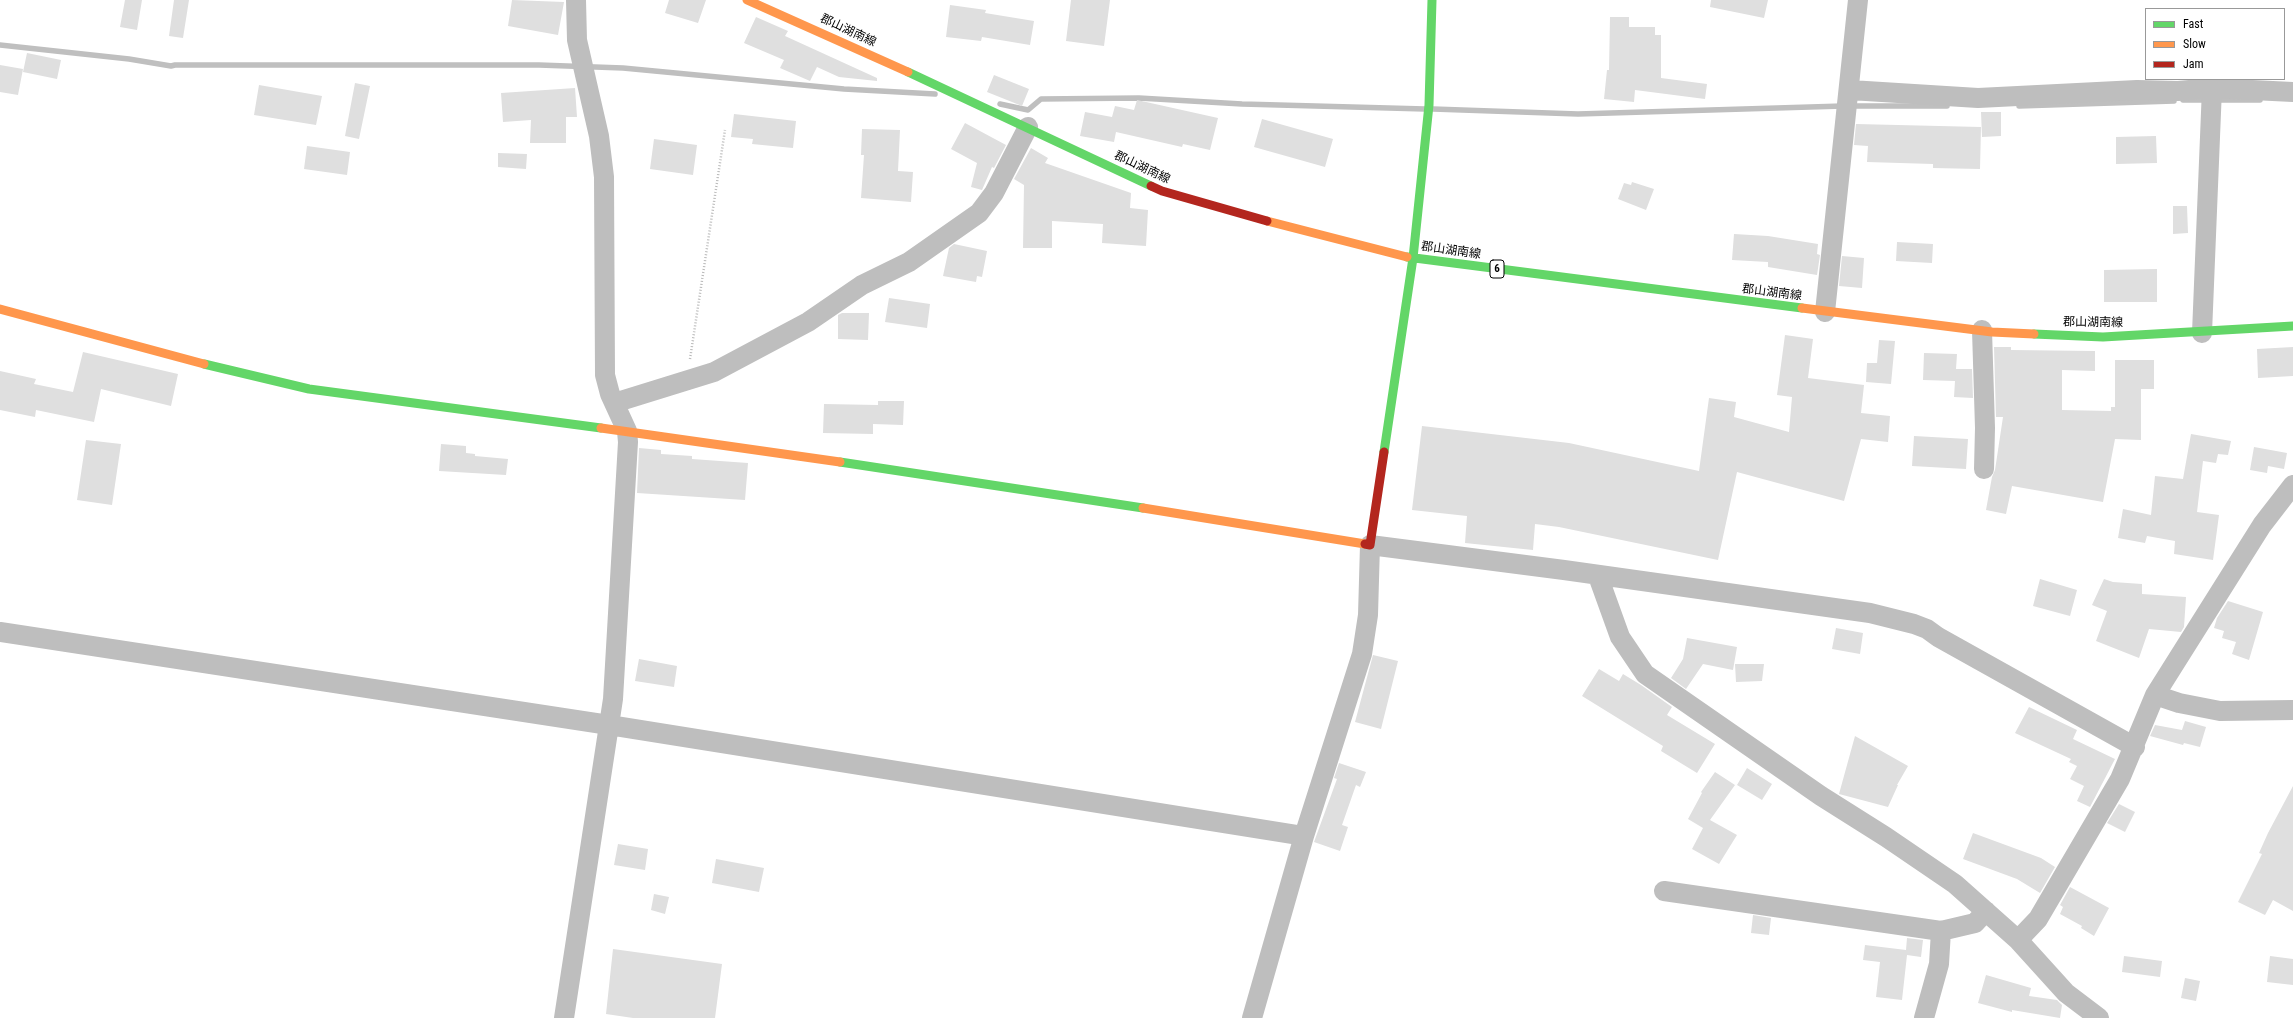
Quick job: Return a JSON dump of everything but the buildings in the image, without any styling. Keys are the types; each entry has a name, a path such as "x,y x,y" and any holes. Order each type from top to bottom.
{"street":[{"path":"564,1018 613,699 628,442 627,431 614,403 606,380 604,360 604,178 599,136 577,40 576,0"},
{"name":"郡山湖南線","path":"747,0 788,17 1028,127 1162,191 1234,213 1413,258 1825,312 1982,330 2103,337 2202,333 2293,326"},
{"path":"1252,1018 1304,836 1362,654 1368,615 1370,545 1413,258 1429,105 1432,0"},
{"path":"1825,312 1850,90 1858,0"},
{"path":"1850,90 1978,98 2137,90 2178,91 2212,88 2293,92"},
{"path":"2202,333 2212,88"},
{"path":"614,403 714,372 760,349 808,322 862,285 909,262 979,213 990,200 1028,127"},
{"path":"0,309 169,356 309,388 627,431 1003,486 1370,545 1870,614 1914,624 1927,629 1938,637 2135,747"},
{"path":"1982,330 1985,428 1984,469"},
{"path":"2018,940 2038,920 2120,779 2135,747 2155,695 2262,526 2293,485"},
{"path":"1598,576 1620,636 1645,674 1821,796 1886,836 1955,884 2018,940 2066,993 2099,1018"},
{"path":"0,632 609,725 1304,836"},
{"path":"2155,695 2179,703 2220,711 2293,710"},
{"path":"1664,891 1942,930 1975,923 1986,911"},
{"path":"1924,1018 1940,964 1942,930"}],"path":[{"path":"687,380 725,130"}],"waterway":[{"path":"0,45 129,59 171,66 539,65 623,68 844,89 935,94"},
{"path":"1000,104 1028,110 1041,99 1139,98 1242,104 1425,109"},
{"path":"2183,100 2260,100"},
{"path":"2019,106 2174,101"},
{"path":"1433,109 1578,114 1843,106"},
{"path":"1851,106 1947,106"}],"traffic: fast":[{"path":"1384,452 1413,258 1429,105 1432,0"},
{"path":"908,72 1151,186"},
{"path":"1407,257 1802,308"},
{"path":"2034,334 2103,337 2293,326"},
{"path":"204,364 309,389 601,428"},
{"path":"840,462 1143,508"}],"traffic: slow":[{"path":"747,0 908,72"},
{"path":"1267,221 1407,257"},
{"path":"1802,308 1992,332 2034,334"},
{"path":"0,309 204,364"},
{"path":"601,428 840,462"},
{"path":"1143,508 1365,544"}],"traffic: jam":[{"path":"1151,186 1162,191 1267,221"},
{"path":"1365,544 1370,545 1384,452"}]}
